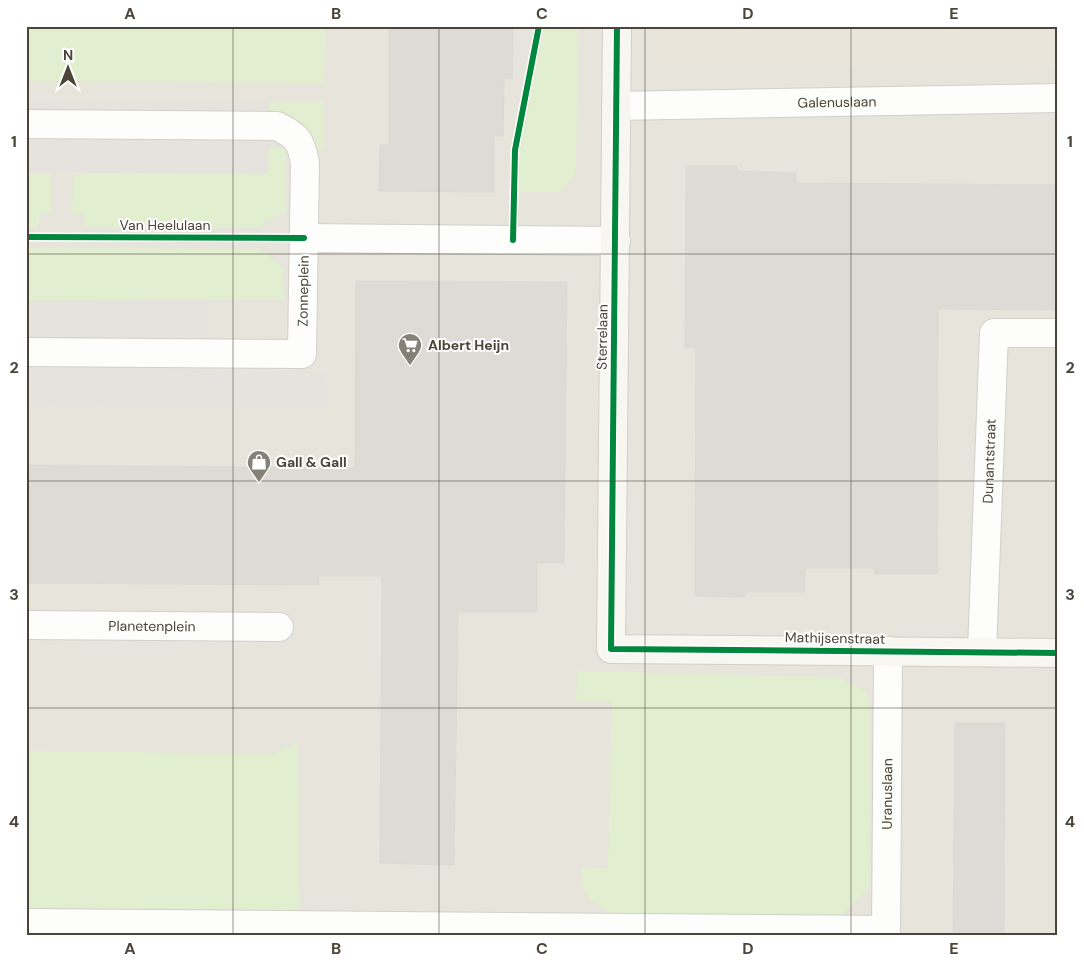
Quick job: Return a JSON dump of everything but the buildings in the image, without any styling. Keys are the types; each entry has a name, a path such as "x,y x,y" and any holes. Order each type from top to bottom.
{"street":[{"name":"Sterrelaan","path":"611,649 617,26"},
{"name":"Galenuslaan","path":"616,106 1058,98"},
{"name":"Zonneplein","path":"26,124 277,126 295,135 302,147 305,163 302,354 26,352"},
{"path":"304,238 616,241"},
{"name":"Dunantstraat","path":"982,652 994,333 1058,333"},
{"name":"Planetenplein","path":"26,625 279,627"},
{"name":"Mathijsenstraat","path":"611,649 1058,653"},
{"name":"Uranuslaan","path":"886,933 888,651"},
{"path":"26,923 353,931 886,933"}],"shaded area":[{"path":"26,26 1058,26 1058,936 26,936"},
{"path":"662,26 1058,26 1058,69 661,66"},
{"path":"26,100 270,102 268,174 26,172"},
{"path":"207,300 207,372 325,372 329,408 26,406 26,301"}],"green space":[{"path":"26,26 325,28 324,83 26,81"},
{"path":"544,26 578,26 576,167 573,177 561,192 519,192 520,150"},
{"path":"270,102 324,102 324,149 317,149 310,134 300,123 270,112"},
{"path":"268,148 283,148 286,154 286,213 271,218 258,228 85,227 84,214 72,214 73,173 117,173"},
{"path":"26,173 51,173 51,214 39,214 38,227 26,227"},
{"path":"26,248 260,249 283,267 285,300 26,301"},
{"path":"577,671 839,677 866,692 869,701 869,888 840,917 613,913 592,901 583,885 581,867 608,868 612,702 576,701"},
{"path":"298,742 300,921 26,917 26,751 274,754"}],"cycle path":[{"path":"513,240 515,150 539,26"},
{"path":"617,26 611,649 1058,653"},
{"name":"Van Heelulaan","path":"26,237 304,238"}],"place":[{"name":"Albert Heijn","path":"410,366"},
{"name":"Gall & Gall","path":"259,483"}]}
